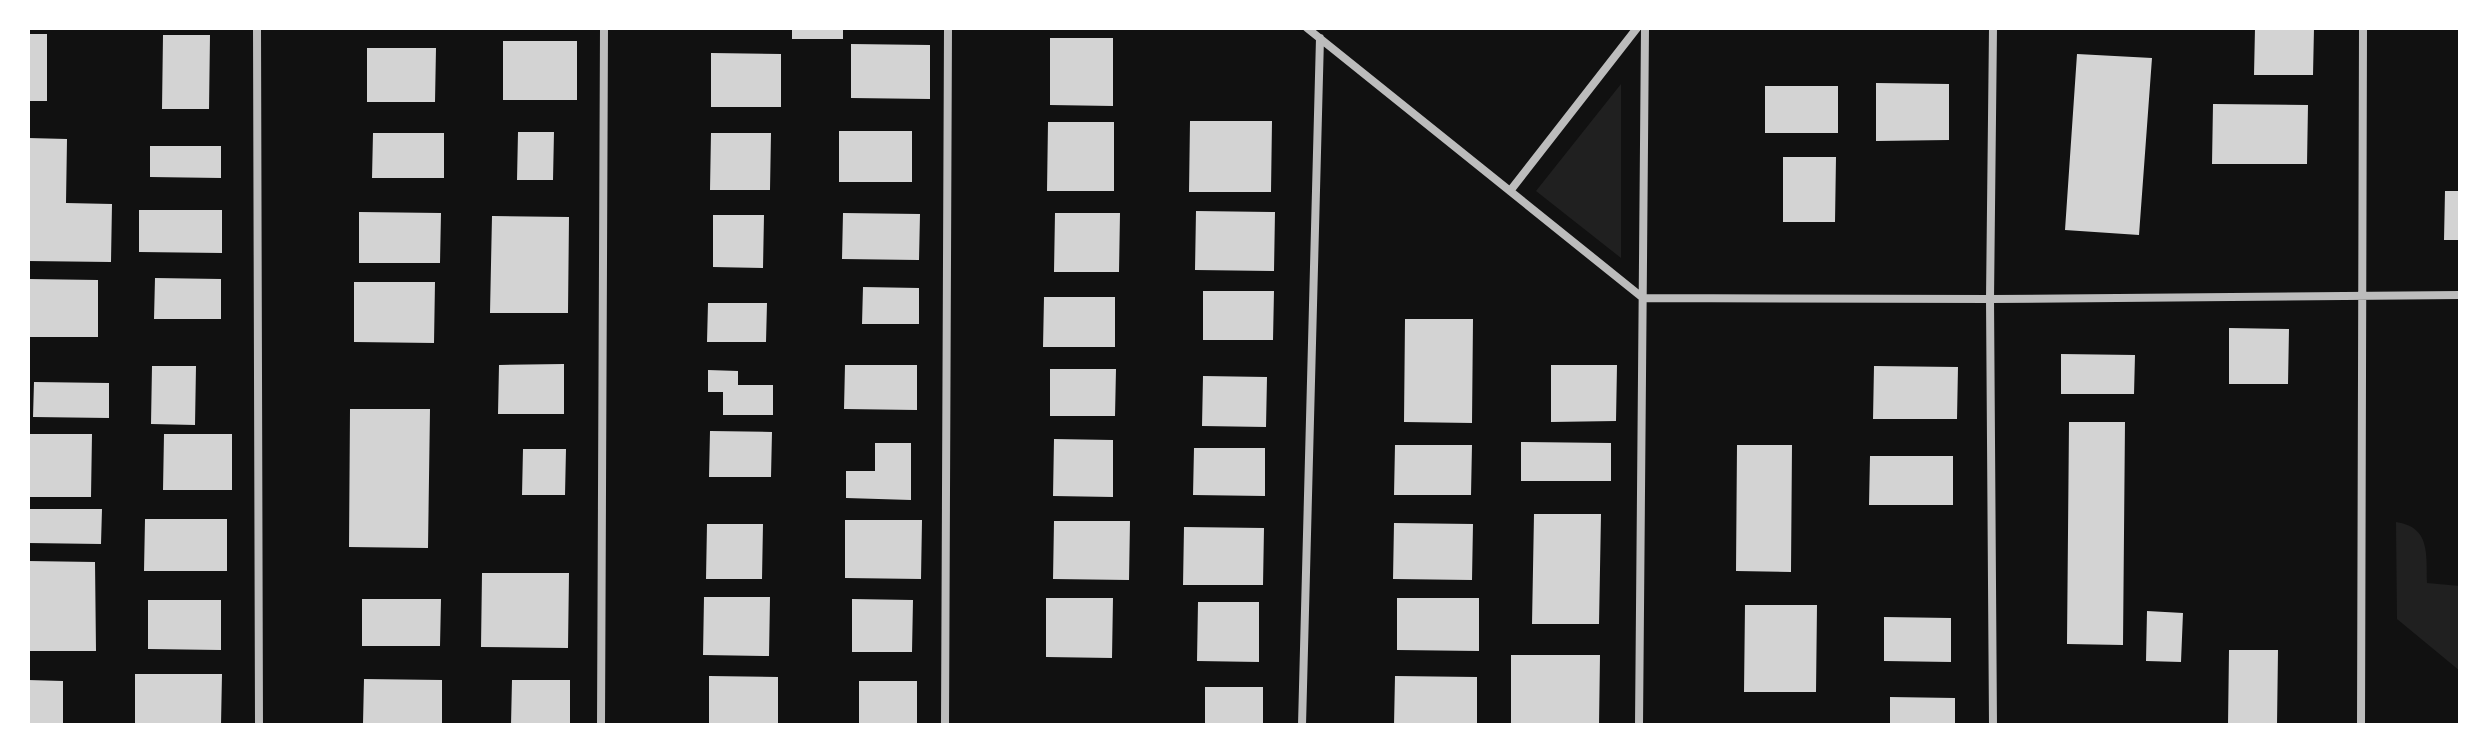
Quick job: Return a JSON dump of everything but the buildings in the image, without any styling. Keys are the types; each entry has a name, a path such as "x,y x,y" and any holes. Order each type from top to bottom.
{"street":[{"path":"257,28 259,725"},
{"path":"601,725 604,28"},
{"path":"945,725 948,28"},
{"path":"1307,28 1643,298 2460,295"},
{"path":"1510,191 1637,28"},
{"path":"1639,725 1645,28"},
{"path":"1993,28 1990,299 1993,725"},
{"path":"2361,725 2363,28"},
{"path":"1302,725 1320,38"}],"shaded area":[{"path":"1621,84 1621,258 1536,191"},
{"path":"2396,522 2407,525 2421,536 2426,553 2427,583 2460,586 2460,671 2397,619"}]}
